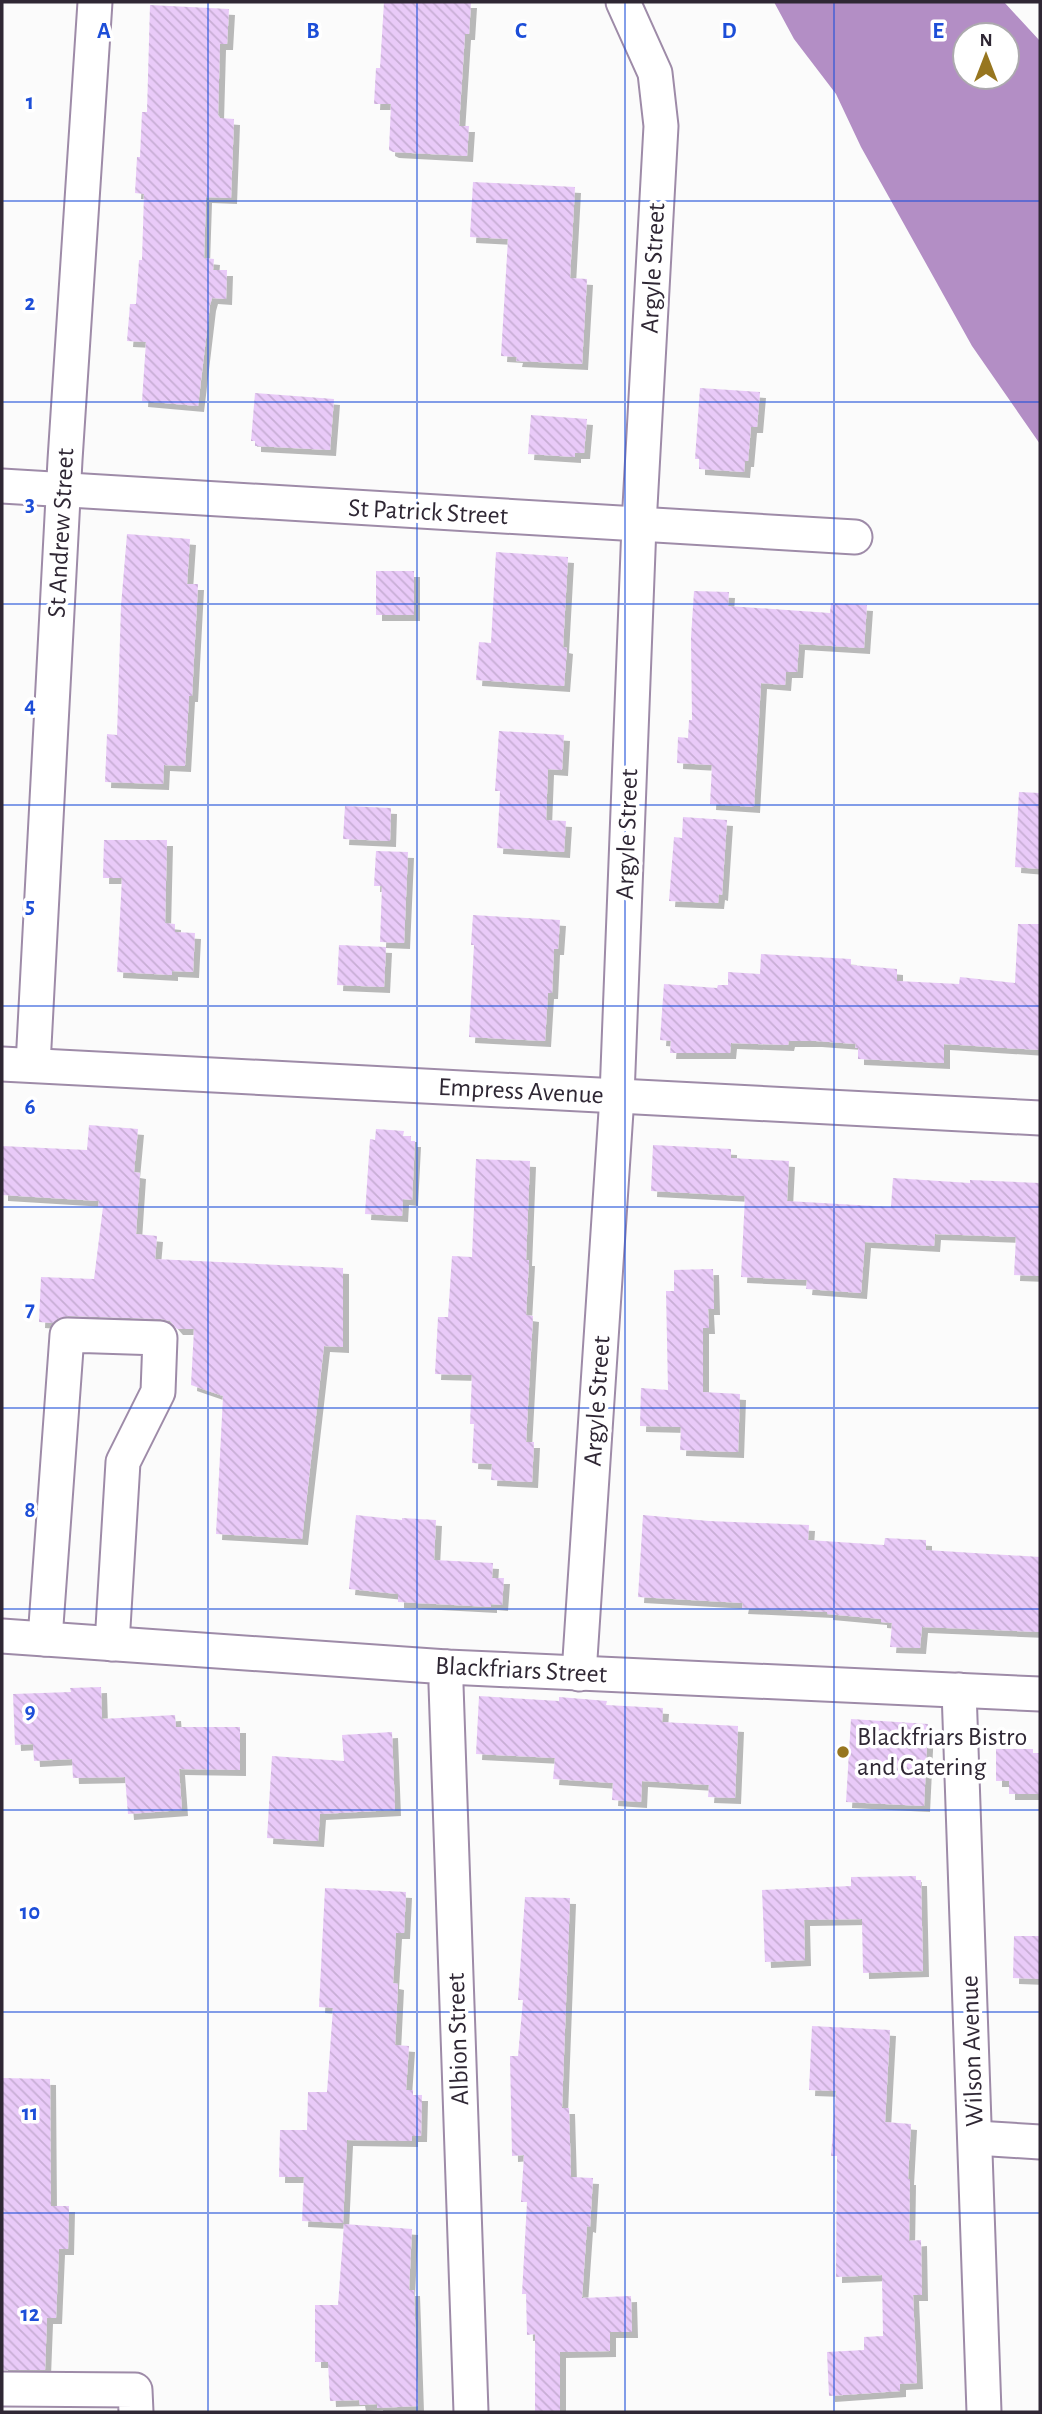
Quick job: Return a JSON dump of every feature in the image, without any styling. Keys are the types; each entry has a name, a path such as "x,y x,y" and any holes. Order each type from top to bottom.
{"street":[{"name":"St Andrew Street","path":"18,1065 63,490 95,2"},
{"name":"Argyle Street","path":"579,1674 617,1096 639,525 661,126 655,72 623,2"},
{"name":"St Patrick Street","path":"2,486 855,537"},
{"name":"Empress Avenue","path":"18,1065 1040,1118"},
{"path":"45,1639 67,1335 160,1338 158,1392 123,1462 112,1644"},
{"name":"Blackfriars Street","path":"2,1636 447,1667 1040,1694"},
{"name":"Albion Street","path":"447,1667 471,2412"},
{"name":"Wilson Avenue","path":"959,1690 984,2412"},
{"path":"976,2138 1040,2142"},
{"path":"2,2389 135,2390 136,2412"}],"shaded area":[{"path":"774,2 1004,2 1040,41 1040,444 972,346 861,147 836,94 794,39"}],"building":[{"path":"384,2 471,2 469,34 465,34 459,126 469,126 467,156 389,150 391,104 374,104 376,68 380,68"},
{"path":"150,5 229,9 227,44 220,44 218,115 220,118 234,119 231,198 206,197 204,258 214,259 213,270 227,270 226,299 212,298 210,305 198,406 142,401 146,342 127,341 130,304 136,304 139,260 142,260 144,194 135,193 142,112 147,112"},
{"path":"473,182 575,187 570,278 587,279 582,364 516,361 517,357 501,356 508,239 470,237"},
{"path":"700,388 760,392 757,427 751,427 748,461 745,461 744,472 699,469 699,459 695,459"},
{"path":"255,393 334,399 330,450 255,446 255,441 251,441"},
{"path":"531,415 587,419 584,453 575,453 575,457 528,454"},
{"path":"127,534 190,539 187,584 198,584 185,766 164,765 163,784 105,782 107,734 117,735 121,606"},
{"path":"496,552 568,557 563,647 567,648 564,686 476,680 479,642 491,643"},
{"path":"376,571 414,571 414,615 376,615"},
{"path":"694,591 729,592 728,606 830,613 831,603 867,605 864,648 799,644 797,672 786,672 785,685 761,683 754,807 710,804 712,765 677,763 678,737 688,738 689,720 692,720 691,638"},
{"path":"499,731 564,735 562,770 548,769 546,820 566,821 564,852 497,848 500,791 495,791"},
{"path":"1019,792 1040,793 1040,869 1015,867"},
{"path":"345,806 391,808 390,841 343,839"},
{"path":"683,817 727,820 722,895 719,894 718,903 669,901 674,837 682,838"},
{"path":"104,840 167,840 165,923 175,924 175,932 195,933 193,972 172,971 172,975 117,972 122,878 103,878"},
{"path":"376,851 408,852 404,943 380,942 382,886 374,886"},
{"path":"473,915 560,920 558,949 554,949 552,993 548,993 545,1041 469,1037"},
{"path":"1018,924 1040,924 1040,1050 944,1044 944,1063 858,1059 856,1044 816,1041 789,1041 788,1045 731,1043 730,1053 670,1053 671,1041 660,1040 664,984 717,988 718,985 728,985 728,972 760,974 761,954 851,959 851,965 897,969 897,981 959,984 960,977 1015,983"},
{"path":"339,945 386,947 384,987 337,985"},
{"path":"89,1125 138,1129 134,1172 140,1173 136,1234 157,1236 155,1259 343,1268 343,1347 324,1346 302,1539 216,1534 223,1396 191,1385 194,1329 177,1329 170,1321 161,1319 68,1316 52,1323 39,1322 41,1277 94,1279 103,1207 98,1207 99,1201 2,1195 2,1146 87,1150"},
{"path":"376,1129 404,1131 403,1136 411,1136 411,1141 415,1141 412,1200 403,1199 402,1216 365,1214 370,1139 375,1140"},
{"path":"653,1145 731,1149 731,1158 789,1161 787,1201 891,1207 893,1178 970,1183 970,1180 1040,1183 1040,1276 1014,1275 1016,1237 935,1234 934,1246 865,1242 861,1293 806,1289 807,1280 741,1277 745,1196 651,1191"},
{"path":"476,1159 530,1161 526,1315 533,1316 526,1442 534,1442 532,1482 491,1480 492,1464 472,1463 472,1375 435,1374 438,1317 448,1317 452,1256 472,1257"},
{"path":"713,1269 714,1309 708,1309 709,1328 703,1328 703,1392 740,1394 738,1452 680,1450 681,1427 640,1426 641,1388 668,1390 666,1291 674,1291 674,1270"},
{"path":"356,1515 402,1520 436,1520 434,1560 493,1563 492,1578 504,1578 502,1605 491,1604 491,1607 398,1602 398,1594 349,1589"},
{"path":"643,1515 809,1525 808,1540 884,1545 885,1538 926,1540 926,1550 1040,1557 1040,1632 922,1627 920,1648 890,1647 892,1623 881,1622 881,1619 827,1612 742,1608 743,1603 638,1597"},
{"path":"101,1687 102,1719 175,1715 176,1727 240,1727 240,1770 179,1769 182,1810 128,1814 125,1777 73,1778 72,1759 34,1761 33,1744 15,1745 13,1694 71,1692 70,1688"},
{"path":"479,1696 559,1701 559,1697 607,1701 606,1705 663,1708 662,1722 738,1726 735,1798 708,1797 709,1785 642,1781 641,1802 612,1800 613,1783 553,1779 555,1758 476,1754"},
{"path":"851,1719 928,1724 924,1806 846,1802"},
{"path":"392,1732 395,1810 320,1814 318,1841 267,1838 272,1756 344,1761 342,1735"},
{"path":"996,1749 1033,1749 1033,1753 1040,1753 1040,1794 1009,1794 1009,1781 996,1781"},
{"path":"916,1876 916,1880 921,1880 923,1971 863,1973 862,1919 804,1920 805,1960 765,1962 762,1890 851,1886 851,1877"},
{"path":"325,1888 406,1892 404,1933 396,1933 393,1983 398,1984 395,2045 409,2046 406,2090 413,2090 413,2095 422,2095 421,2136 412,2136 412,2141 347,2140 343,2223 302,2221 304,2177 279,2177 280,2130 307,2130 308,2092 327,2092 333,2008 319,2007"},
{"path":"525,1897 570,1898 562,2108 569,2108 571,2177 593,2178 582,2298 631,2296 632,2332 610,2332 610,2351 560,2352 560,2412 535,2412 535,2334 527,2335 526,2294 522,2294 527,2202 521,2202 524,2155 512,2156 510,2056 518,2056 523,2000 518,2000"},
{"path":"1014,1936 1040,1936 1040,1979 1013,1978"},
{"path":"812,2026 890,2030 885,2122 911,2124 909,2241 921,2240 922,2295 913,2295 917,2383 900,2384 900,2391 829,2396 827,2352 864,2350 864,2337 883,2336 882,2275 836,2277 837,2156 831,2156 836,2091 809,2090"},
{"path":"2,2078 50,2079 51,2206 69,2206 68,2249 59,2249 56,2318 47,2318 45,2370 2,2370"},
{"path":"344,2224 412,2229 409,2290 414,2290 418,2406 377,2408 377,2404 360,2405 359,2400 330,2401 328,2362 315,2362 315,2305 338,2305"}],"place":[{"name":"Blackfriars Bistro and Catering","path":"843,1752"}]}
